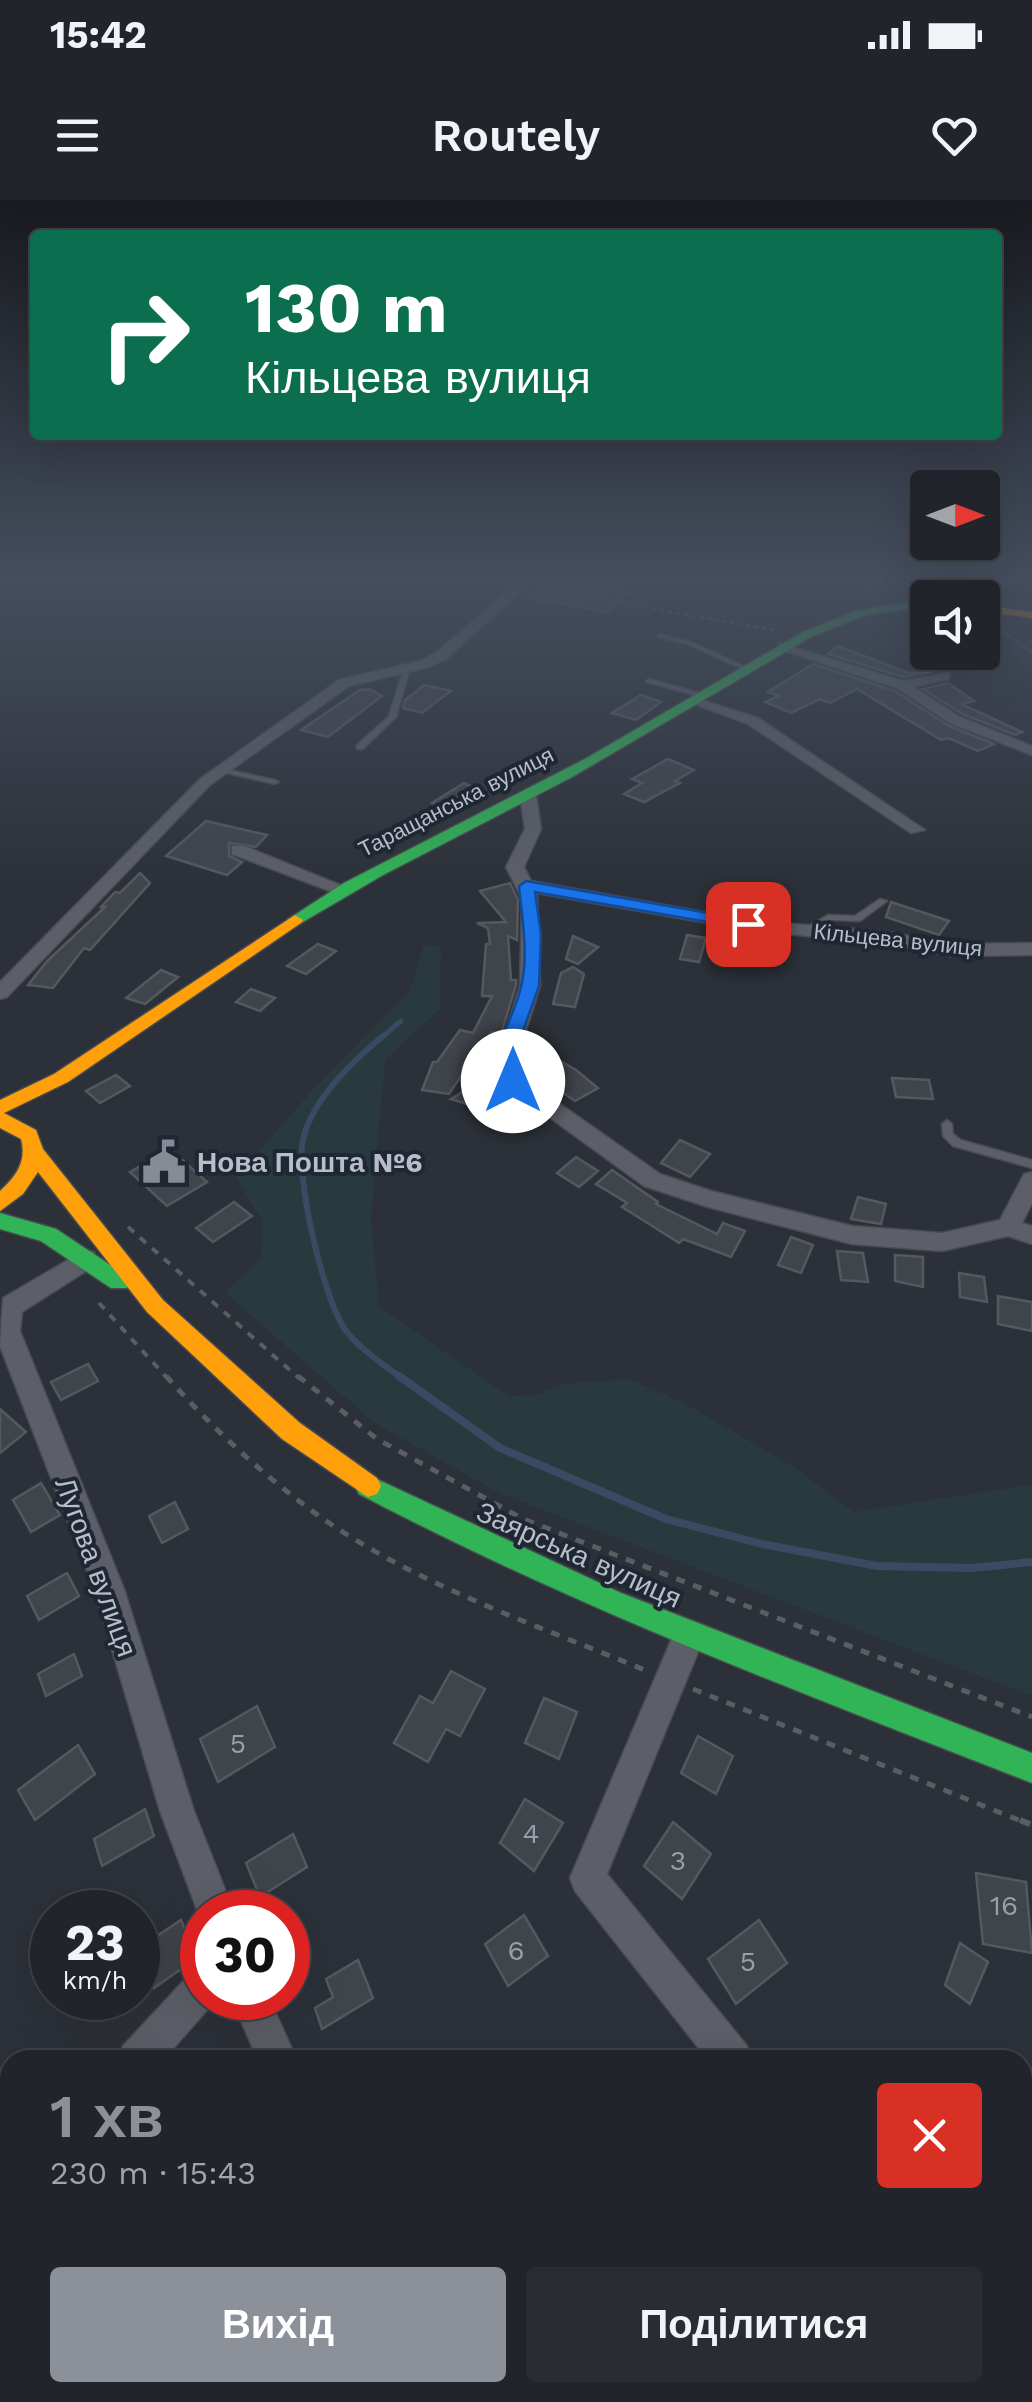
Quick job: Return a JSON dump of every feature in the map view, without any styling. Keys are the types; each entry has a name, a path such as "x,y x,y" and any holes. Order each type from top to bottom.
{"main road":[{"name":"Таращанська вулиця","path":"0,1108 61,1078 341,889 528,796 726,682"},
{"name":"Таращанська вулиця","path":"0,1203 26,1178 44,1098 61,1078"},
{"path":"0,1119 11,1122 34,1146"},
{"name":"Заярська вулиця","path":"34,1146 82,1217 155,1306 291,1430 364,1483 476,1544 689,1635 1032,1768"},
{"name":"Заярська вулиця","path":"0,1222 48,1235 155,1306"}],"street":[{"path":"0,993 204,782 349,682"},
{"path":"894,682 971,728 1032,751"},
{"path":"902,685 917,682"},
{"path":"701,698 754,721 917,830"},
{"path":"528,796 532,829 515,866 526,886 532,934 530,986 504,1056 504,1068 513,1081 652,1180 671,1186 852,1235 942,1242 1008,1227 1032,1235"},
{"name":"Таращанська вулиця","path":"238,850 341,889"},
{"name":"Кільцева вулиця","path":"526,886 748,924 888,938 950,950 1032,949"},
{"path":"1008,1227 1032,1180"},
{"name":"Лугова вулиця","path":"85,1260 12,1305 6,1316 8,1332 109,1590 178,1811 208,1890"},
{"path":"689,1635 588,1878 725,2050"},
{"path":"146,2050 180,2012"},
{"path":"260,2020 273,2050"}],"lane":[{"path":"360,746 392,718 402,682"},
{"path":"651,682 701,698"},
{"path":"223,770 275,782"},
{"path":"807,930 831,916 857,918 883,901"},
{"path":"0,979 23,972"},
{"path":"948,1124 948,1136 957,1144 1032,1164"}],"path":[{"path":"121,1220 326,1401 377,1439 441,1478 523,1518 1032,1717"},
{"path":"670,1680 1032,1825"}],"shaded area":[{"path":"424,945 441,946 440,1009 385,1060 371,1219 379,1307 509,1396 536,1395 564,1384 629,1379 686,1404 796,1468 853,1512 1032,1485 1032,1696 499,1493 376,1424 225,1293 261,1258 262,1221 236,1177 318,1084 410,990"}],"building":[{"path":"784,682 867,682 895,691 949,726 994,744 978,751 948,738 941,740 857,689 830,703 820,699 791,713 765,702 779,696 768,692"},
{"path":"948,683 974,701 961,704 1022,732 1015,735 962,714 923,689"},
{"path":"424,685 451,691 422,713 403,708 405,700"},
{"path":"370,689 382,696 328,737 301,730 360,690"},
{"path":"641,695 661,702 636,720 612,713"},
{"path":"668,759 694,770 675,781 680,783 644,802 624,794 642,783 632,779"},
{"path":"464,783 488,794 454,812 432,803"},
{"path":"206,821 267,835 256,847 229,843 229,856 242,862 227,875 166,856"},
{"path":"140,873 150,883 90,950 84,948 53,988 28,985 115,892 120,893"},
{"path":"510,883 518,900 517,940 508,936 511,980 516,980 516,985 501,1034 491,1032 449,1094 422,1090 433,1062 437,1062 460,1030 473,1033 492,996 482,996 486,944 490,944 488,928 477,923 506,922 480,891"},
{"path":"891,902 949,921 939,935 886,917"},
{"path":"687,935 706,938 699,962 680,959"},
{"path":"573,936 598,947 578,964 566,959"},
{"path":"318,944 336,951 306,974 287,966"},
{"path":"573,967 584,974 575,1007 553,1004 561,973"},
{"path":"161,970 178,977 145,1004 126,998"},
{"path":"251,989 275,998 260,1011 236,1002"},
{"path":"536,1047 598,1088 575,1101 534,1072 542,1067 523,1054"},
{"path":"116,1075 130,1086 100,1103 86,1091"},
{"path":"892,1078 929,1080 933,1099 896,1097"},
{"path":"480,1081 532,1109 522,1121 451,1099"},
{"path":"680,1140 710,1154 690,1177 661,1163"},
{"path":"170,1149 207,1182 167,1206 130,1172"},
{"path":"576,1157 598,1171 579,1187 557,1173"},
{"path":"612,1170 656,1204 717,1234 723,1223 745,1231 731,1257 683,1239 679,1243 622,1207 627,1203 596,1184"},
{"path":"858,1197 886,1204 881,1224 851,1219"},
{"path":"234,1202 252,1216 213,1242 196,1228"},
{"path":"791,1237 813,1245 801,1273 778,1265"},
{"path":"837,1251 863,1253 868,1282 841,1280"},
{"path":"895,1255 923,1257 923,1287 895,1281"},
{"path":"959,1273 984,1277 987,1302 960,1297"},
{"path":"998,1296 1032,1302 1032,1331 998,1324"},
{"path":"88,1364 98,1381 61,1400 51,1382"},
{"path":"0,1409 26,1432 0,1453"},
{"path":"41,1483 60,1515 31,1532 13,1500"},
{"path":"175,1502 188,1529 162,1543 149,1516"},
{"path":"67,1573 79,1596 39,1620 27,1596"},
{"path":"74,1654 82,1676 46,1696 38,1674"},
{"path":"451,1671 485,1689 460,1736 446,1729 428,1762 394,1743 420,1696 433,1703"},
{"path":"544,1698 577,1712 559,1759 525,1743"},
{"path":"257,1706 275,1747 218,1782 200,1739"},
{"path":"698,1736 733,1756 716,1794 681,1773"},
{"path":"78,1745 95,1774 35,1820 18,1790"},
{"path":"525,1799 563,1823 534,1871 500,1843"},
{"path":"145,1809 154,1836 102,1866 94,1839"},
{"path":"673,1822 711,1854 682,1899 644,1866"},
{"path":"293,1834 307,1867 271,1890 257,1890 246,1863"},
{"path":"976,1873 1026,1882 1032,1953 983,1944"},
{"path":"524,1915 548,1956 508,1986 485,1944"},
{"path":"759,1920 787,1963 736,2004 708,1959"},
{"path":"180,1921 180,1970 160,1984 160,1934"},
{"path":"960,1943 988,1962 970,2004 945,1985"},
{"path":"358,1960 373,1998 322,2029 315,2008 333,1997 326,1979"}],"waterway":[{"path":"380,1039 401,1021"},
{"path":"383,1036 347,1070 315,1111 303,1140 303,1180 313,1235 336,1312 356,1342 399,1376"},
{"path":"399,1376 500,1448 666,1519 762,1544 877,1566 972,1568 1032,1562"},
{"path":"399,1376 403,1379"}],"traffic: fast":[{"path":"295,920 378,871 567,774 728,682"},
{"path":"0,1221 48,1235 119,1282"},
{"path":"368,1486 448,1528 612,1603 1032,1768"}],"traffic: slow":[{"path":"0,1108 61,1078 295,920"},
{"path":"0,1119 29,1135 33,1145 28,1173 0,1203"},
{"path":"35,1153 155,1306 291,1431 368,1486"}],"place":[{"name":"Нова Пошта №6","path":"164,1162"}],"route":[{"path":"513,1081 504,1068 504,1056 530,986 532,934 526,886 748,924"}]}
